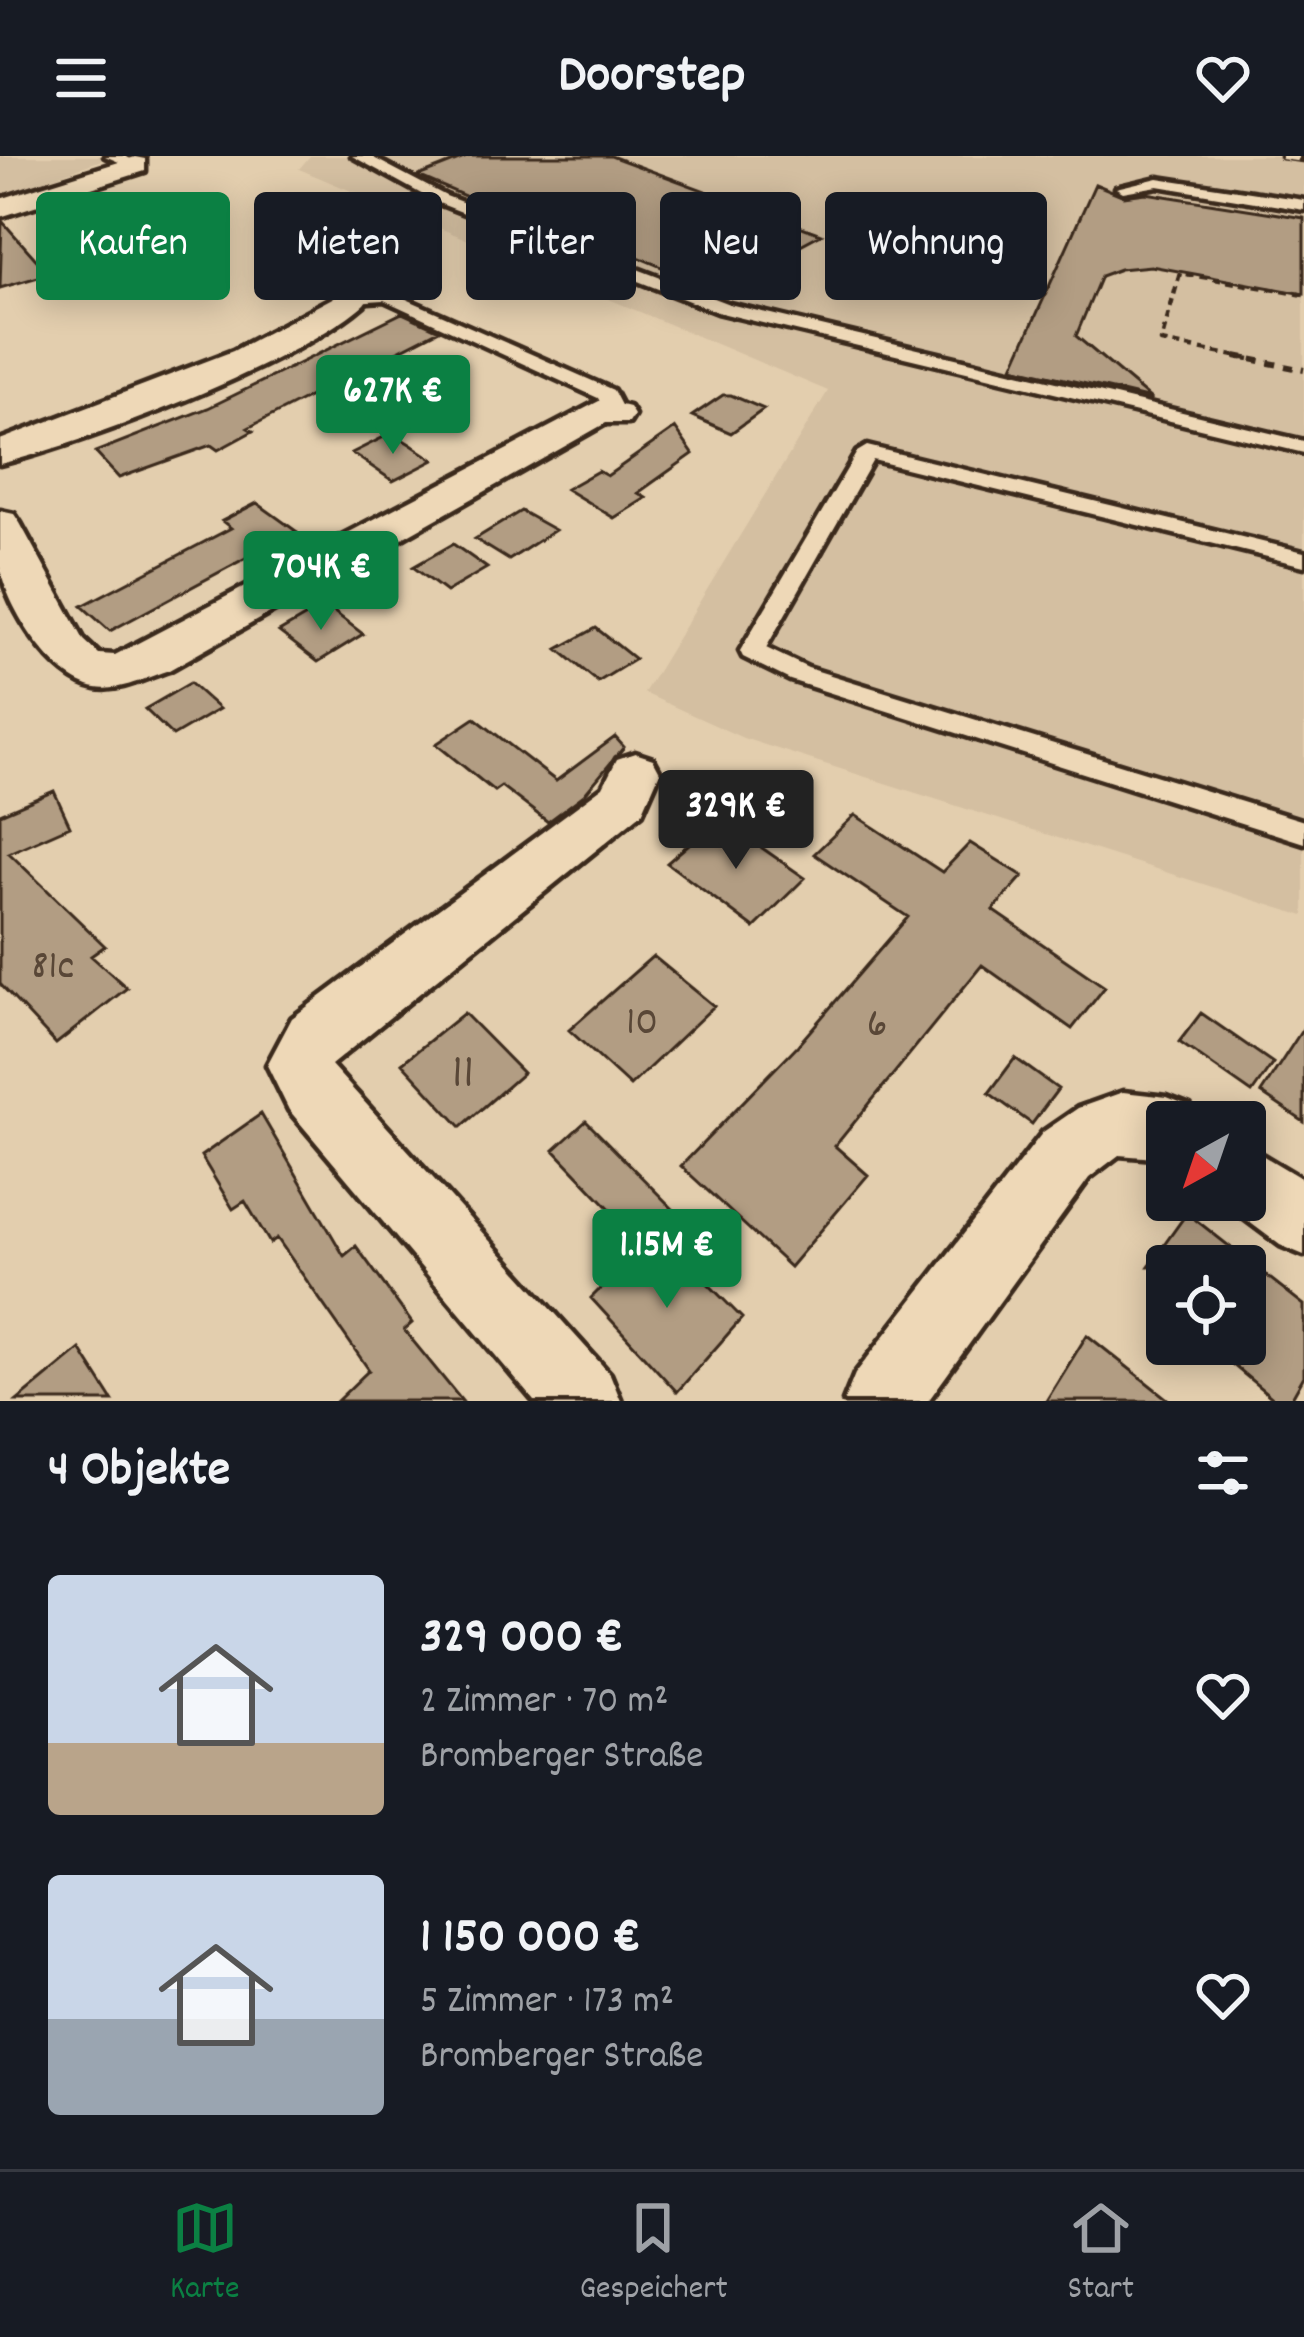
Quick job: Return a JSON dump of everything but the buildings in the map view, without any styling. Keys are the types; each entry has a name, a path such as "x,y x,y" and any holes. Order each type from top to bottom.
{"street":[{"path":"0,208 123,161"},
{"path":"0,454 225,366 317,322 349,300"},
{"path":"0,523 62,647 80,666 100,674 153,659 601,411 616,415"},
{"path":"583,1401 310,1089 298,1065 314,1038 624,799 634,772"},
{"path":"882,1401 1066,1155 1098,1127 1146,1123"},
{"path":"1266,1193 1304,1221"}],"lane":[{"path":"366,157 442,199 723,308 1304,447"},
{"path":"1123,188 1158,182 1304,205"},
{"path":"397,300 606,394 616,415"},
{"path":"1304,559 867,452 752,651 800,674 1304,832"}],"path":[{"path":"1304,295 1180,273 1161,342 1304,370"}],"shaded area":[{"path":"0,156 113,156 0,196"},
{"path":"310,156 1304,156 1304,916 743,738 644,693 828,391 611,300 636,300 636,192 466,192 466,239 442,229 442,192 354,192 299,169"}],"railway":[{"path":"1282,156 1304,159"}]}
